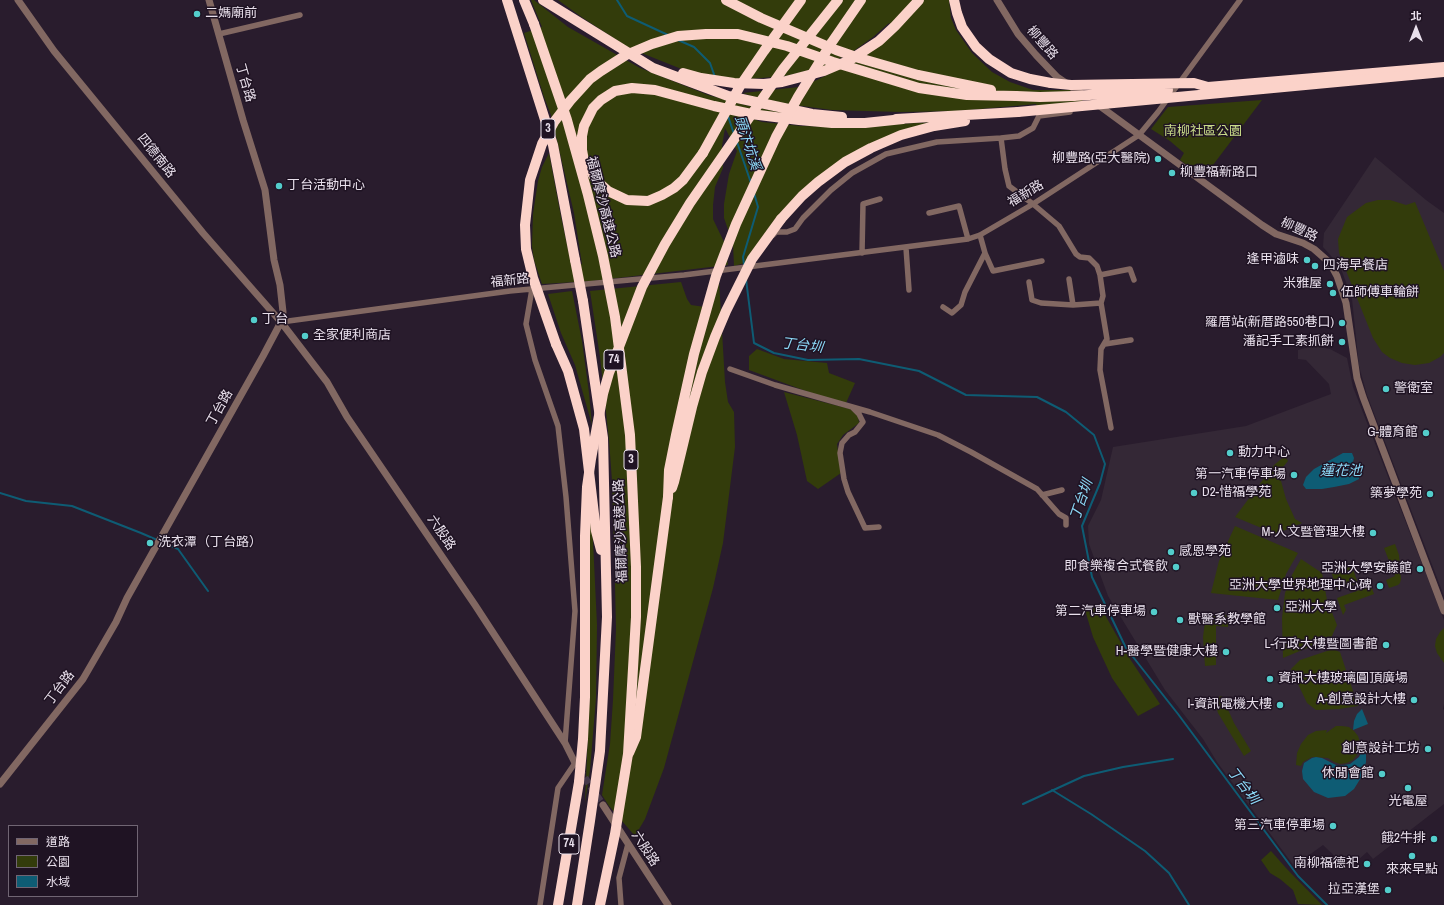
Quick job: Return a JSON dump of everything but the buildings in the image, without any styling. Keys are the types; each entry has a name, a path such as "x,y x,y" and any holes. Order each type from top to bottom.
{"highway":[{"name":"福爾摩沙高速公路","path":"507,0 552,145 583,301 603,438 607,617 600,751 576,905"},
{"name":"福爾摩沙高速公路","path":"524,0 534,24 567,120 603,256 615,317 630,435 636,567 636,617 628,754 615,834 600,905"},
{"path":"543,0 653,68 720,94 812,114 844,117 903,119"},
{"path":"726,0 761,18 836,50 859,58 918,76 1016,96"},
{"path":"802,0 791,13 744,80 703,153 683,180 674,188 648,201 627,200 608,191 597,181 584,161 582,150 584,126 593,108 601,100 615,91 632,88 655,90 726,109 783,118 832,123 865,123 903,119 1018,112 1444,72"},
{"name":"74","path":"558,905 579,782 583,739 585,698 585,536 587,487 602,394 642,287 690,202 783,69 838,0"},
{"path":"628,754 636,737 668,497 669,470 694,354 716,276 736,224 776,137 798,97 832,42 861,0"},
{"path":"618,47 664,67 700,78 734,83 764,84 782,82 824,71 850,60 896,26 919,0"},
{"path":"954,0 962,26 976,47 989,59 1011,73 1051,83 1071,85 1194,83 1208,87"},
{"path":"606,567 596,531 584,429 568,371 556,344 533,278 526,249 525,225 530,180 542,144 554,122 570,101 590,79 626,55 652,44 678,36 738,34 787,46 833,62 920,88 967,95 1040,97 1208,87 1444,67"},
{"path":"668,497 674,482 702,372 718,331 752,259 780,219 818,182 845,162 871,148 902,135 934,126 1018,112"}],"street":[{"name":"四德南路","path":"18,0 54,51 203,233 281,322"},
{"name":"丁台路","path":"0,784 83,680 281,322 283,305 274,260 265,190 243,120 209,0"},
{"name":"柳豐路","path":"997,0 1018,34 1057,77 1102,107 1276,234 1314,249 1330,263 1337,276 1346,303 1357,378 1363,397 1444,611"},
{"name":"福新路","path":"281,322 532,289 684,275 968,240 980,235 1033,204 1139,135 1158,112 1240,0"},
{"path":"219,34 300,15"},
{"path":"748,267 768,239 776,232 787,232 795,229 803,218 831,190 852,173 886,154 937,142 1019,136 1033,128 1039,116 1102,107"},
{"path":"1001,138 1009,186 1033,204 1058,226 1076,254 1080,257 1089,258 1097,266 1103,296 1102,303 1107,339 1101,349 1100,370 1110,428"},
{"path":"862,253 863,204 880,199"},
{"path":"929,213 959,206 968,240"},
{"path":"980,235 985,253 993,271 1042,261"},
{"path":"906,248 909,290"},
{"path":"944,307 952,313 962,305 965,292 985,253"},
{"path":"1100,275 1130,269 1134,280"},
{"path":"1069,279 1073,305"},
{"path":"1029,282 1032,300 1041,303 1073,305 1102,303"},
{"path":"532,289 526,324 535,360 558,426 566,498 574,611 565,743"},
{"name":"六股路","path":"281,322 327,382 347,417 475,605 565,743 576,763"},
{"path":"1104,344 1131,340"},
{"path":"730,369 774,385 908,424 938,435 1037,489 1059,514 1066,518 1066,525"},
{"path":"852,408 860,414 863,422 855,432 849,435 842,443 840,453 844,479 848,492 865,528 879,527"},
{"path":"1042,496 1062,490"},
{"path":"540,905 558,788 576,763"},
{"name":"六股路","path":"603,806 668,905"},
{"path":"621,905 619,878 628,844"}],"shaded area":[{"path":"1375,157 1426,200 1444,213 1444,596 1367,395 1359,366 1352,299 1340,266 1323,247 1324,233"},
{"name":"亞洲大學","path":"1309,347 1330,349 1347,358 1353,387 1444,620 1444,804 1373,859 1367,852 1348,869 1323,845 1294,866 1217,762 1203,739 1165,690 1108,596 1089,544 1088,526 1101,500 1113,447 1246,426 1331,394 1329,384 1306,360 1298,359 1298,350"}],"green space":[{"path":"531,0 534,0 568,27 640,68 708,95 745,105 795,115 745,116 762,122 801,126 839,127 935,122 884,139 775,219 756,246 748,262 734,266 733,244 724,218 724,204 729,174 737,151 725,128 722,146 723,168 715,187 713,219 725,244 728,265 592,281 542,284 534,260 532,246 533,214 538,181 542,167 549,153 572,267 582,264 574,213 551,115 524,33 542,27"},
{"path":"558,0 949,0 951,18 956,30 972,53 992,72 1010,82 1033,90 1070,90 1090,107 1038,114 1036,104 958,111 901,112 832,110 787,104 754,97 743,93 799,87 817,80 835,71 897,30 889,23 855,50 826,66 786,76 729,79 689,72 629,48"},
{"name":"南柳社區公園","path":"1262,100 1204,177 1180,160 1184,153 1170,141 1151,129 1168,107"},
{"path":"1378,200 1390,200 1406,205 1415,202 1444,271 1444,353 1429,363 1415,365 1402,363 1390,358 1382,352 1373,338 1339,253 1338,239 1347,217 1366,203"},
{"path":"719,280 725,382 728,402 734,412 735,447 723,543 713,588 664,768 645,819 635,836 609,806 602,795 610,744 613,700 616,629 615,583 612,481 609,440 600,357 590,291 681,282 687,299 691,305 712,308"},
{"path":"572,291 582,341 592,425 575,365 561,333 548,294"},
{"path":"757,349 784,359 827,363 829,373 855,383 846,403 822,397 749,370 749,356"},
{"path":"784,392 850,409 858,416 859,423 843,435 837,444 841,473 818,489 807,481 797,435"},
{"path":"1285,456 1288,461 1283,467 1281,481 1286,499 1295,519 1302,523 1276,534 1235,517 1274,465"},
{"path":"590,514 593,541 597,625 596,698 590,770 585,803 590,684"},
{"path":"1235,526 1298,553 1286,574 1278,600 1211,593 1219,561"},
{"path":"1395,544 1399,555 1401,579 1398,585 1389,588 1386,580 1395,576 1384,548"},
{"path":"1301,559 1322,573 1327,600 1337,625 1331,638 1283,658 1282,618 1285,593 1292,575"},
{"path":"1351,564 1358,583 1337,590 1331,571"},
{"path":"1371,586 1374,594 1344,605 1346,610 1343,615 1337,598"},
{"path":"1100,606 1130,659 1160,704 1138,716 1112,678 1093,637 1085,610"},
{"path":"1206,614 1228,615 1228,627 1216,626 1216,665 1205,666 1203,637"},
{"path":"1444,628 1444,663 1437,653 1435,646 1436,639"},
{"path":"1333,649 1340,652 1358,706 1316,710 1307,703 1291,669 1300,660"},
{"path":"1222,696 1234,723 1251,751 1244,756 1218,713 1214,698"},
{"path":"1336,726 1349,727 1358,736 1360,749 1353,760 1340,764 1328,758 1312,757 1303,762 1301,766 1296,765 1297,753 1301,744 1308,735 1316,731 1327,730 1326,733"},
{"path":"1271,851 1322,905 1298,904 1293,890 1270,873 1261,860"}],"water":[{"name":"蓮花池","path":"1343,453 1352,453 1354,458 1353,462 1359,469 1359,479 1349,484 1334,487 1306,489 1303,485 1306,477 1314,469"},
{"path":"1362,709 1368,724 1353,730 1354,721 1357,714"},
{"path":"1363,748 1366,755 1366,762 1362,776 1354,789 1345,796 1328,798 1314,792 1303,779 1302,771 1304,763 1312,758 1322,758 1338,766 1350,764 1359,757"}],"waterway":[{"name":"頭汴坑溪","path":"617,0 627,16 668,35"},
{"name":"頭汴坑溪","path":"678,40 694,47 710,63 715,77"},
{"name":"頭汴坑溪","path":"728,116 734,134"},
{"name":"頭汴坑溪","path":"737,142 751,183"},
{"name":"頭汴坑溪","path":"744,264 743,257 758,207 754,193"},
{"name":"丁台圳","path":"746,279 754,343 774,353 808,360 859,359 919,371 966,395 1037,397 1066,412 1094,435 1105,464 1100,483 1082,526 1092,577 1126,648 1178,714 1298,876 1327,905"},
{"path":"0,493 26,501 72,506 178,549 208,591"},
{"path":"1023,804 1084,776 1123,767 1173,759"},
{"path":"1052,790 1091,814 1145,851 1169,873 1189,905"}],"tunnel":[{"path":"579,769 603,805"}],"place":[{"name":"二媽廟前","path":"197,14"},
{"name":"柳豐路(亞大醫院)","path":"1158,159"},
{"name":"柳豐福新路口","path":"1172,173"},
{"name":"丁台活動中心","path":"279,186"},
{"name":"逢甲滷味","path":"1307,260"},
{"name":"四海早餐店","path":"1315,266"},
{"name":"米雅屋","path":"1330,284"},
{"name":"伍師傅車輪餅","path":"1333,293"},
{"name":"丁台","path":"254,320"},
{"name":"羅厝站(新厝路550巷口)","path":"1342,323"},
{"name":"全家便利商店","path":"305,336"},
{"name":"潘記手工素抓餅","path":"1342,342"},
{"name":"警衛室","path":"1386,389"},
{"name":"G-體育館","path":"1426,433"},
{"name":"動力中心","path":"1230,453"},
{"name":"第一汽車停車場","path":"1294,475"},
{"name":"D2-惜福學苑","path":"1194,493"},
{"name":"築夢學苑","path":"1430,494"},
{"name":"M-人文暨管理大樓","path":"1373,533"},
{"name":"洗衣潭（丁台路）","path":"150,543"},
{"name":"感恩學苑","path":"1171,552"},
{"name":"即食樂複合式餐飲","path":"1176,567"},
{"name":"亞洲大學安藤館","path":"1420,569"},
{"name":"亞洲大學世界地理中心碑","path":"1380,586"},
{"name":"亞洲大學","path":"1277,608"},
{"name":"第二汽車停車場","path":"1154,612"},
{"name":"獸醫系教學館","path":"1180,620"},
{"name":"L-行政大樓暨圖書館","path":"1386,645"},
{"name":"H-醫學暨健康大樓","path":"1226,652"},
{"name":"資訊大樓玻璃圓頂廣場","path":"1270,679"},
{"name":"A-創意設計大樓","path":"1414,700"},
{"name":"I-資訊電機大樓","path":"1280,705"},
{"name":"創意設計工坊","path":"1428,749"},
{"name":"休閒會館","path":"1382,774"},
{"name":"光電屋","path":"1408,788"},
{"name":"第三汽車停車場","path":"1333,826"},
{"name":"餓2牛排","path":"1434,839"},
{"name":"來來早點","path":"1412,856"},
{"name":"南柳福德祀","path":"1367,864"},
{"name":"拉亞漢堡","path":"1388,890"}]}
